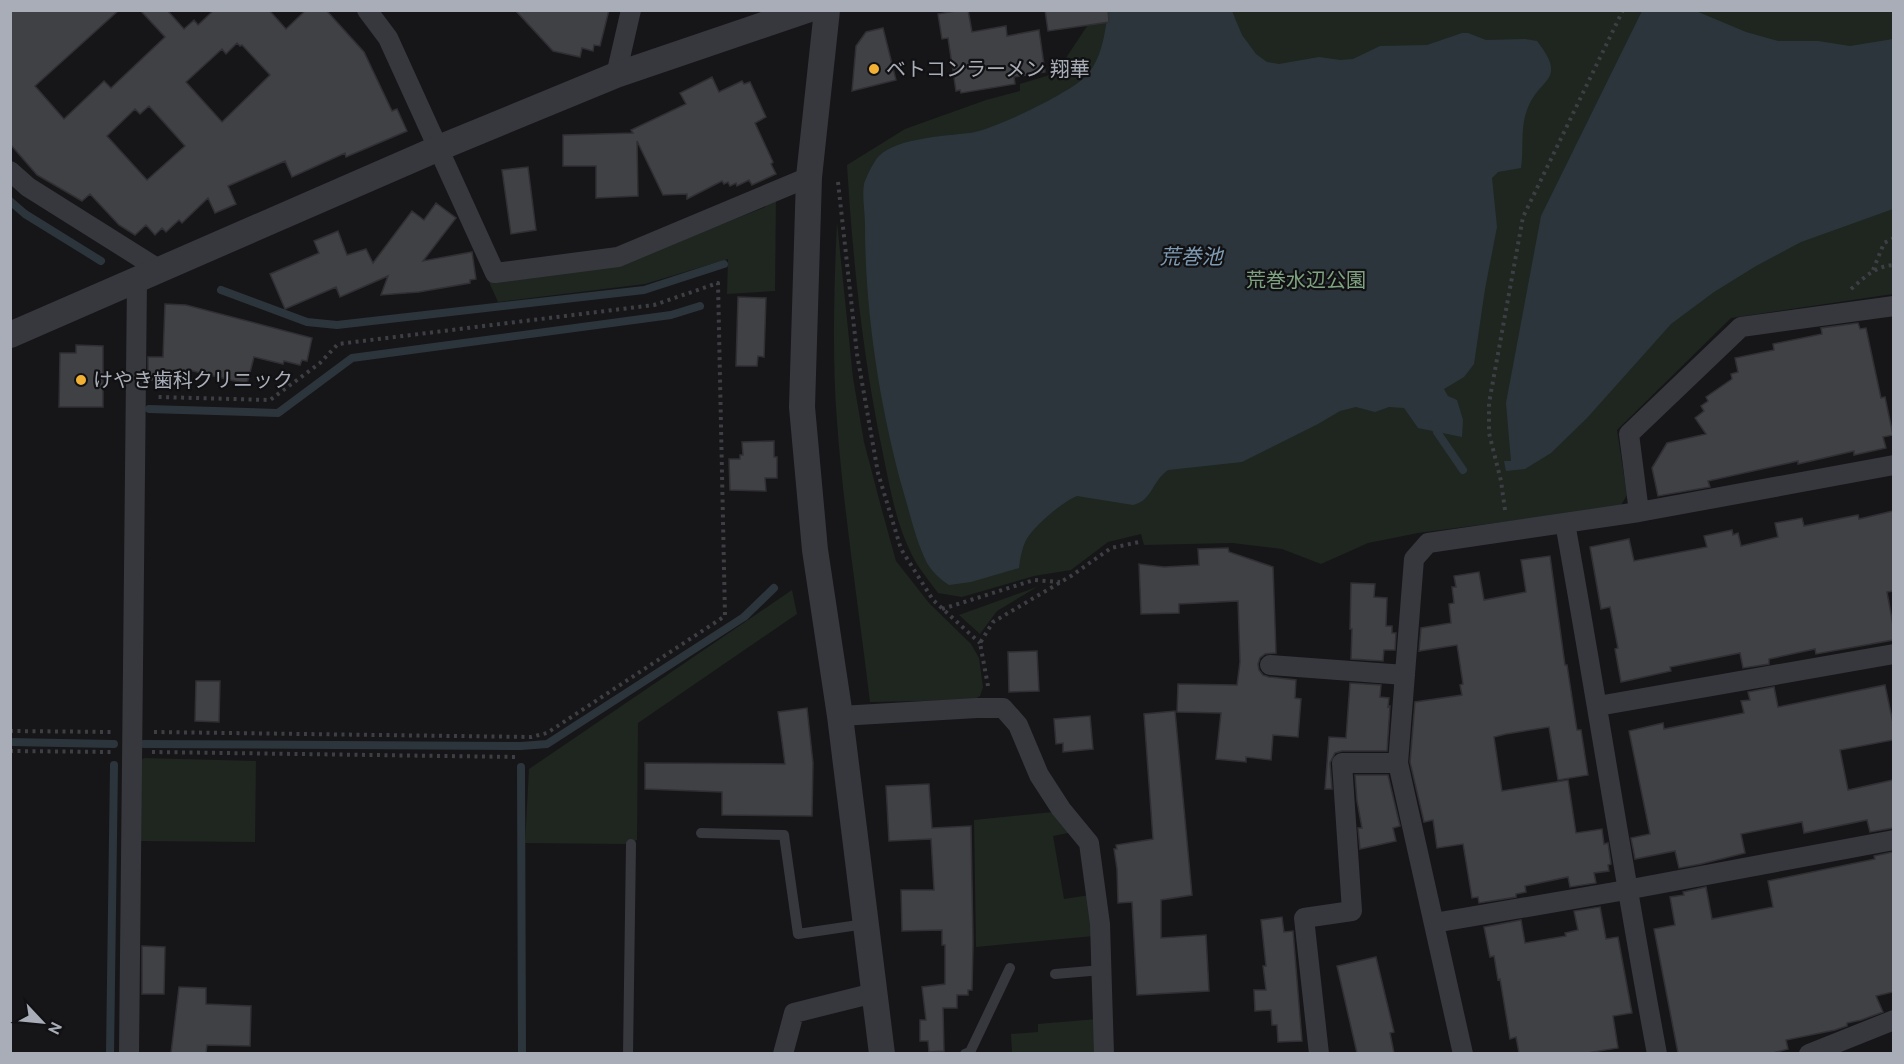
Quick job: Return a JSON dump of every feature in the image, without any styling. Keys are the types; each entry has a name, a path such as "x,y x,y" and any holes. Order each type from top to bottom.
{"street":[{"path":"367,10 388,38 495,273 618,257 809,177"},
{"path":"616,75 631,10"},
{"path":"10,335 438,148 616,75 807,10"},
{"path":"827,10 809,177 802,407 815,550 840,716 882,1053"},
{"path":"10,171 28,187 148,274"},
{"path":"129,1053 136,396 148,274"},
{"path":"1639,512 1629,434 1741,327 1893,306"},
{"path":"1463,1053 1398,763 1414,559 1428,543 1639,512 1893,465"},
{"path":"1565,523 1598,706 1626,890 1657,1053"},
{"path":"1598,706 1893,654"},
{"path":"1270,665 1405,675"},
{"path":"840,716 1003,708 1018,724 1039,775 1061,809 1089,843 1100,924 1104,1053"},
{"path":"1319,1053 1304,918 1352,911 1342,763 1398,763"},
{"path":"1434,923 1893,840"},
{"path":"783,1053 794,1013 874,993"},
{"path":"1809,1053 1893,1020"}],"lane":[{"path":"701,833 784,835 798,934 866,924"},
{"path":"628,1053 631,844"},
{"path":"965,1053 970,1052 1010,968"},
{"path":"1055,974 1102,970"}],"path":[{"path":"1508,531 1501,481 1490,433 1489,403 1523,217 1623,10"},
{"path":"838,182 857,354 878,473 901,549 933,600 980,643 992,708"},
{"path":"1873,270 1884,243 1893,238"},
{"path":"10,731 531,737 547,733 724,616 718,283 654,305 338,344 320,363 270,400 136,396"},
{"path":"980,643 993,622 1111,548 1139,542"},
{"path":"942,609 1034,580 1060,582"},
{"path":"10,751 518,757"}],"green space":[{"name":"荒巻水辺公園","path":"1097,11 1893,11 1893,294 1731,318 1617,430 1627,495 1620,507 1418,533 1368,543 1321,564 1282,549 1232,543 1144,545 1141,534 1108,542 1071,570 1034,576 962,597 938,593 917,565 906,543 888,480 864,347 852,238 847,165 905,129 986,100 1020,91 1020,84 1056,73"},
{"path":"776,198 775,291 727,294 728,259 645,284 498,302 489,282 626,262 765,207 769,199"},
{"path":"837,222 853,378 864,442 896,561 929,603 971,644 979,658 983,687 980,696 973,700 870,702 837,422 834,322"},
{"path":"1037,587 997,611 980,634 959,615"},
{"path":"792,590 797,614 638,723 637,840 625,844 525,843 529,769"},
{"path":"144,758 256,761 255,842 139,841 140,761"},
{"path":"1053,812 1073,832 1053,836 1064,899 1090,895 1094,936 976,947 974,820"},
{"path":"1097,1019 1099,1053 1012,1053 1011,1034 1038,1032 1038,1024"}],"water":[{"name":"荒巻池","path":"1108,11 1232,11 1242,35 1256,54 1267,62 1279,64 1319,57 1353,59 1380,46 1427,45 1462,33 1486,40 1537,41 1546,54 1551,72 1527,110 1523,131 1521,168 1498,172 1492,178 1497,227 1474,364 1464,377 1444,389 1448,396 1457,400 1463,420 1462,437 1418,428 1404,408 1389,407 1375,412 1356,407 1340,411 1242,462 1168,470 1144,499 1133,505 1077,496 1056,509 1030,534 1023,546 1019,568 971,582 949,585 927,563 914,529 895,462 881,395 871,326 864,184 879,156 897,145 981,130 1029,110 1075,85 1090,71 1099,55"},
{"path":"1642,11 1696,11 1746,32 1778,41 1818,41 1850,46 1893,39 1893,209 1801,242 1714,292 1671,324 1587,418 1551,453 1525,469 1506,471 1504,461 1511,461 1506,403 1541,216"}],"building":[{"path":"10,10 119,10 35,86 64,119 104,81 111,88 165,37 140,10 167,10 184,29 194,20 198,25 214,10 269,10 286,29 306,10 326,10 364,52 392,111 397,109 407,131 346,157 345,153 292,177 285,161 228,186 236,204 215,213 208,198 182,223 179,220 166,232 162,228 155,235 146,225 135,235 119,225 90,194 82,201 37,175 10,144","holes":["237,43 242,45 270,75 222,122 186,82 222,49 226,54","149,106 185,146 147,180 107,136 135,109 140,114"]},
{"path":"515,10 609,10 600,46 594,45 593,51 582,48 580,57 553,51"},
{"path":"968,10 972,32 1006,26 1007,36 1039,30 1045,72 1014,77 1015,84 961,93 960,90 956,91 948,38 942,39 938,14"},
{"path":"1045,10 1108,10 1109,22 1048,31"},
{"name":"ベトコンラーメン 翔華","path":"883,28 896,80 852,91 856,46 866,32"},
{"path":"712,77 719,92 742,81 744,84 750,82 766,117 755,123 776,174 752,185 749,180 737,186 736,183 730,186 728,182 724,184 722,181 687,199 687,194 663,195 637,141 638,196 596,198 596,166 563,166 563,135 633,133 631,130 686,104 680,93"},
{"path":"528,167 536,230 511,234 502,170"},
{"path":"436,203 456,218 423,261 472,252 476,279 470,280 470,283 419,292 381,295 388,276 340,297 336,287 285,309 270,274 319,253 314,241 338,231 347,255 366,249 373,263 412,211 424,220"},
{"path":"738,297 766,298 764,357 758,356 757,366 736,366"},
{"path":"165,304 186,305 312,338 307,361 302,360 300,365 284,361 283,364 254,357 247,384 189,370 189,381 148,380 148,357 163,357"},
{"path":"1858,323 1860,329 1866,328 1881,398 1885,397 1893,435 1883,437 1886,448 1854,455 1854,451 1798,464 1798,461 1708,481 1710,487 1658,496 1652,468 1667,443 1706,434 1695,418 1704,411 1701,406 1708,401 1706,397 1732,379 1731,374 1738,372 1735,358 1774,350 1773,344 1822,334 1821,328"},
{"name":"けやき歯科クリニック","path":"76,345 103,346 103,407 59,407 60,353 76,353"},
{"path":"774,441 777,478 765,478 766,491 730,490 729,459 740,459 740,455 743,455 742,442"},
{"path":"1893,511 1893,591 1887,592 1893,625 1893,640 1816,654 1815,649 1769,659 1769,664 1743,668 1740,653 1670,667 1671,671 1621,682 1615,649 1618,648 1610,607 1601,609 1590,547 1629,539 1634,561 1707,547 1704,536 1732,530 1733,535 1738,533 1741,546 1778,537 1775,523 1802,518 1804,526 1858,515 1859,519"},
{"path":"1228,548 1229,552 1273,567 1276,653 1265,654 1260,658 1259,670 1263,675 1269,677 1296,680 1295,698 1301,699 1298,737 1273,735 1271,760 1246,757 1246,762 1216,759 1221,713 1177,712 1178,684 1237,685 1240,662 1238,601 1179,604 1179,613 1141,614 1139,564 1164,567 1199,565 1198,549"},
{"path":"1550,556 1565,665 1567,665 1577,730 1581,730 1588,775 1558,780 1549,727 1506,734 1494,737 1502,791 1568,780 1576,833 1602,829 1604,844 1608,843 1611,864 1608,865 1609,871 1594,873 1596,883 1570,887 1568,877 1525,886 1526,892 1516,894 1516,897 1479,903 1478,897 1472,898 1463,844 1437,848 1433,820 1424,822 1410,762 1415,702 1462,695 1460,685 1463,684 1457,645 1419,651 1421,628 1451,623 1449,604 1454,603 1452,587 1456,587 1454,576 1479,572 1484,600 1526,592 1521,560"},
{"path":"1351,583 1375,584 1374,597 1387,598 1386,626 1392,626 1392,633 1396,633 1395,650 1384,650 1383,661 1351,659"},
{"path":"1037,651 1039,691 1009,692 1008,652"},
{"path":"196,681 220,681 219,722 195,721"},
{"path":"1350,683 1381,685 1380,697 1389,698 1387,751 1335,753 1330,763 1332,789 1325,789 1329,737 1346,738"},
{"path":"1885,685 1893,723 1893,740 1840,750 1848,790 1893,780 1893,828 1870,832 1867,820 1804,833 1802,822 1741,834 1745,853 1701,864 1679,868 1675,851 1635,859 1631,838 1650,834 1629,731 1663,723 1664,729 1744,713 1741,701 1750,700 1748,692 1774,687 1778,707"},
{"path":"807,708 813,763 812,816 722,815 722,792 645,789 645,763 785,764 778,712"},
{"path":"1175,711 1192,895 1161,900 1161,938 1206,935 1209,991 1137,995 1132,902 1118,903 1114,849 1117,849 1116,845 1153,839 1144,714"},
{"path":"1090,716 1093,749 1063,752 1063,743 1056,744 1054,719"},
{"path":"1355,775 1388,775 1400,826 1393,828 1396,841 1360,849 1358,828 1362,828"},
{"path":"929,784 932,828 971,826 973,944 972,990 968,990 968,995 957,995 957,1008 943,1008 944,1051 929,1052 928,1041 920,1041 920,1020 926,1020 922,987 945,984 945,945 942,945 942,930 902,931 901,890 934,890 931,839 889,841 886,786"},
{"path":"1893,852 1893,992 1876,996 1883,1012 1847,1023 1847,1026 1835,1030 1786,1040 1788,1049 1773,1053 1678,1053 1654,929 1675,925 1670,897 1684,895 1683,892 1706,887 1712,919 1773,907 1768,881 1875,859 1874,856"},
{"path":"1600,907 1606,939 1618,937 1632,1013 1613,1016 1618,1048 1587,1053 1519,1053 1516,1037 1510,1039 1500,979 1498,980 1494,956 1490,957 1484,927 1521,920 1525,943 1566,936 1565,933 1578,930 1574,911"},
{"path":"1282,917 1284,932 1293,931 1302,1041 1278,1042 1277,1025 1272,1025 1271,1010 1255,1011 1254,990 1266,990 1261,920"},
{"path":"142,946 165,947 164,994 142,994"},
{"path":"1376,957 1394,1032 1390,1033 1394,1053 1357,1053 1337,966"},
{"path":"179,987 206,988 206,1004 251,1006 250,1046 207,1045 206,1053 171,1053"}],"waterway":[{"path":"10,201 25,214 101,261"},
{"path":"221,290 307,322 337,325 644,290 724,264"},
{"path":"149,409 278,413 352,358 671,315 700,306"},
{"path":"1434,423 1437,432 1463,470"},
{"path":"144,744 521,746 547,744 744,617 774,588"},
{"path":"10,742 114,744"},
{"path":"110,1054 114,765"},
{"path":"521,767 522,1054"}],"place":[{"name":"ベトコンラーメン 翔華","path":"874,69"},
{"name":"けやき歯科クリニック","path":"81,380"}]}
